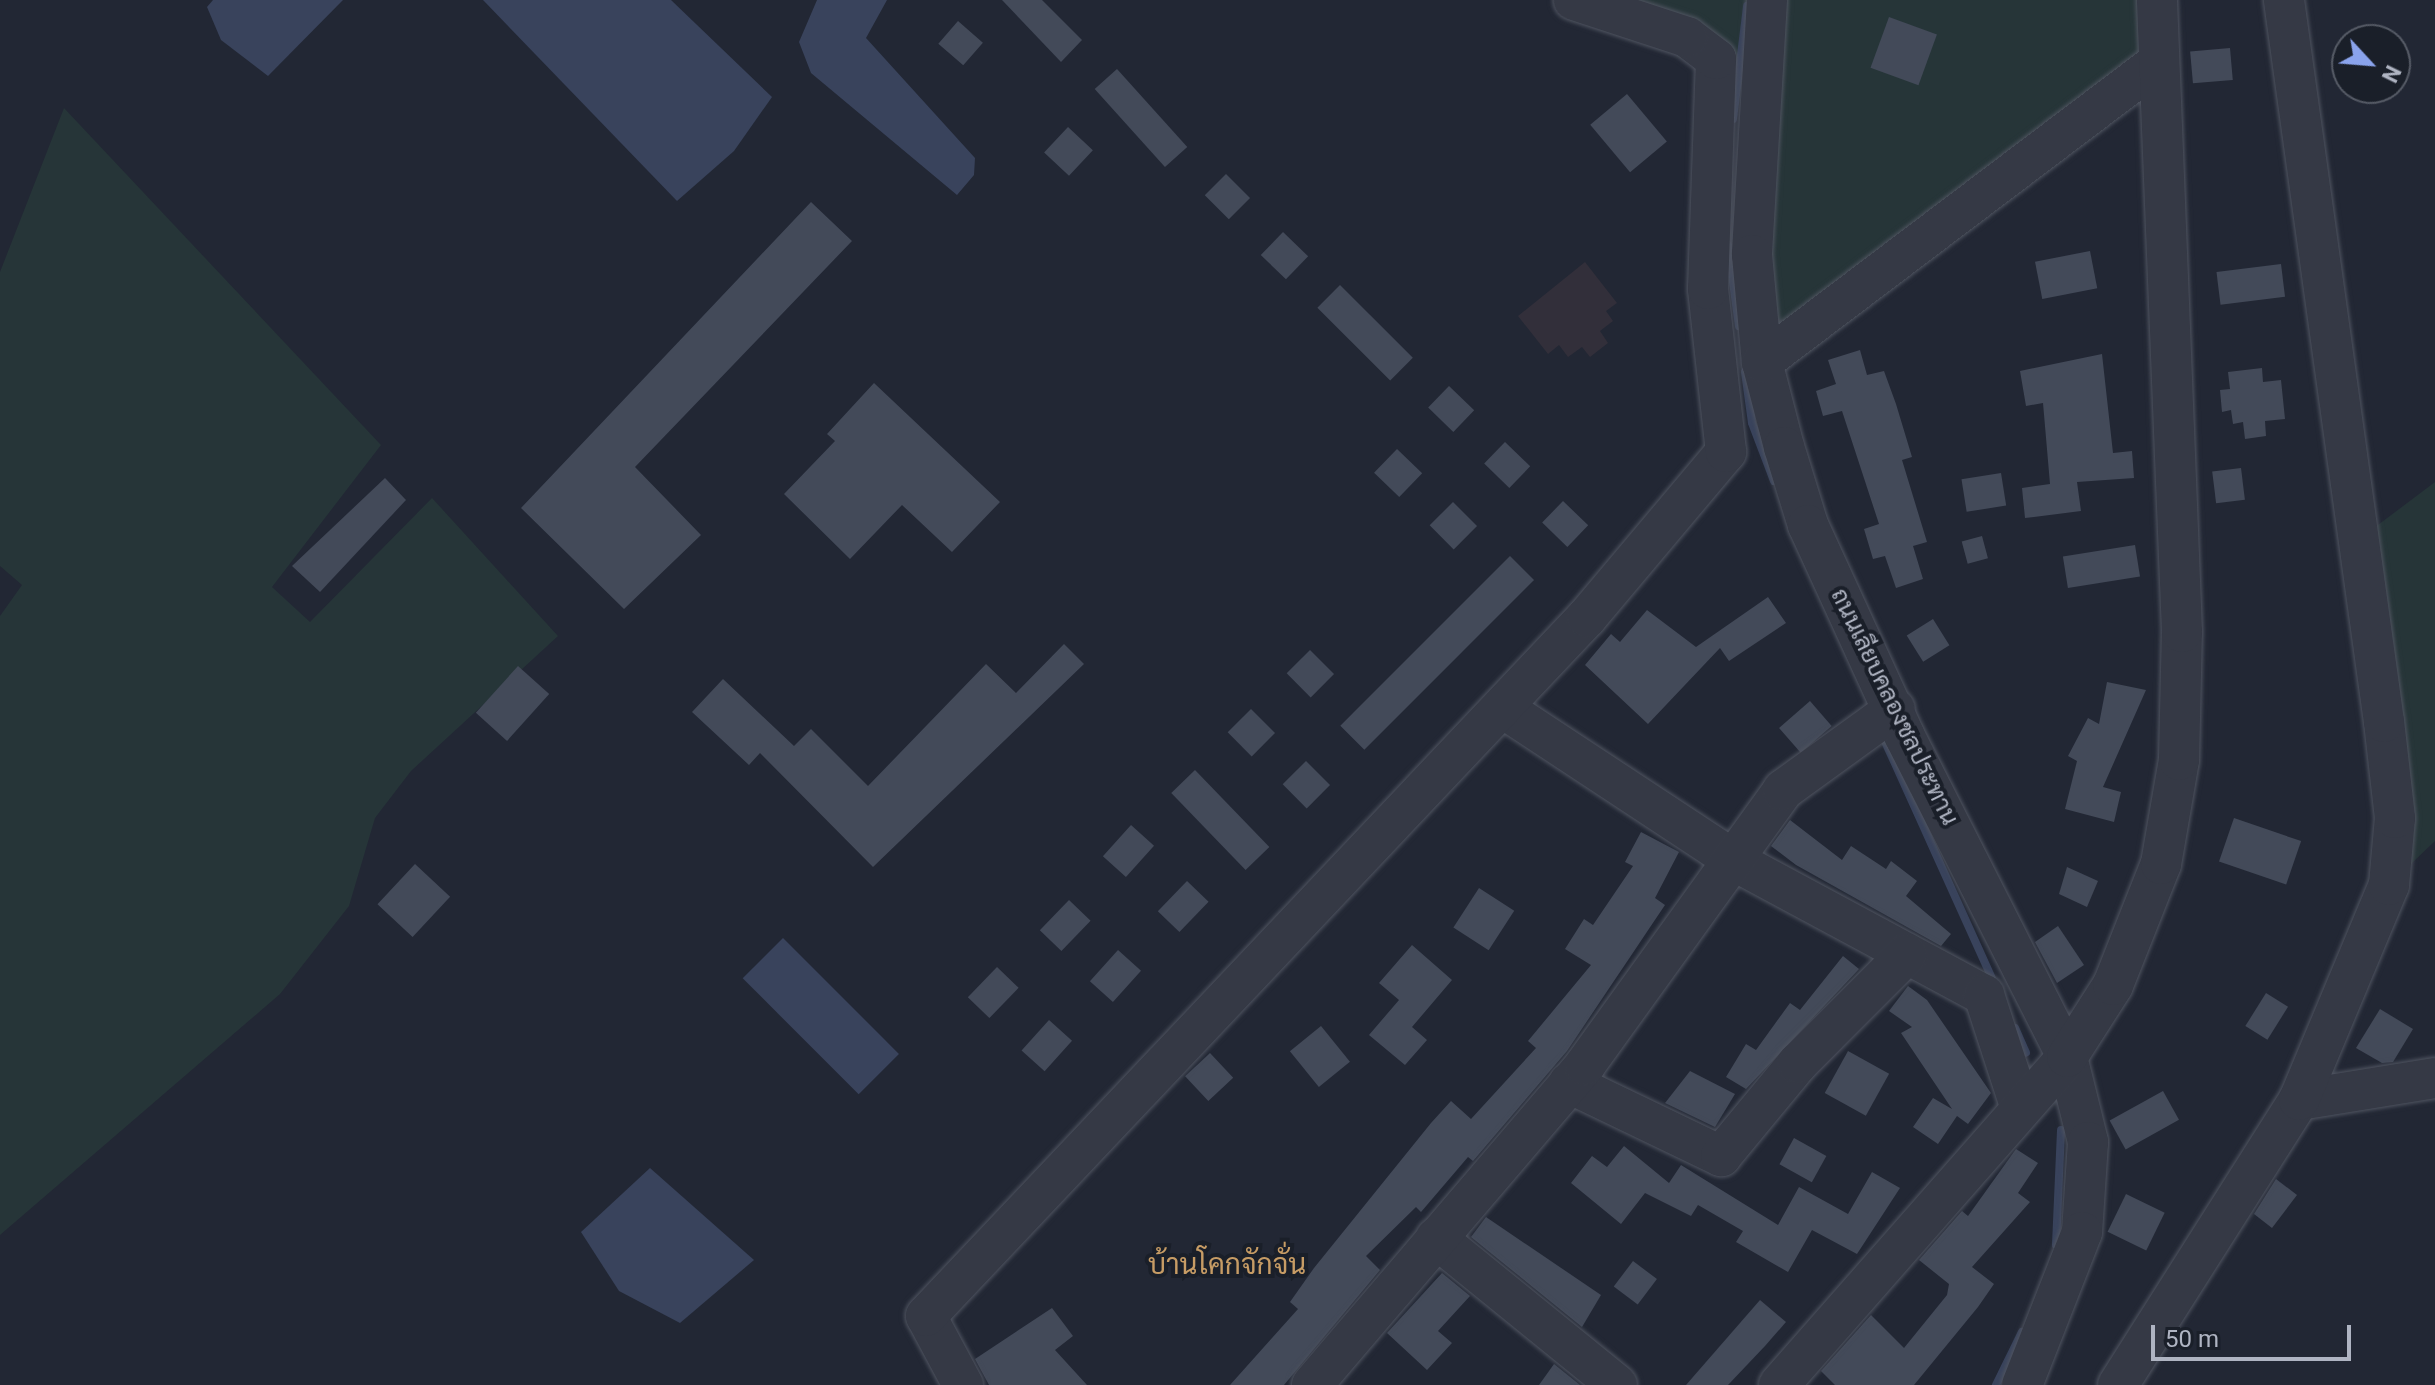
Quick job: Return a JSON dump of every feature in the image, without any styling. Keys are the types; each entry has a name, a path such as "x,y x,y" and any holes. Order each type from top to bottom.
{"street":[{"path":"963,1385 926,1316 1503,708 1726,452 1708,289 1716,59 1687,37 1574,0"},
{"name":"ถนนเลียบคลองชลประทาน","path":"1767,0 1751,194 1762,362 1808,525 1881,718 2067,1057 2088,1142 2082,1232 2022,1385"},
{"path":"1779,1385 2019,1103 2067,1057 2113,985 2149,901 2179,760 2182,632 2156,64 2157,0"},
{"path":"2118,1385 2299,1100 2389,885 2395,818 2284,0"},
{"path":"1762,362 2156,64"},
{"path":"1503,708 1735,861 1984,995 2019,1103"},
{"path":"1312,1385 1569,1083 1735,861 1783,790 1881,718"},
{"path":"1569,1083 1721,1156 1798,1063 1907,954"},
{"path":"2299,1100 2435,1078"},
{"path":"1436,1238 1617,1385"}],"shaded area":[{"path":"1575,0 2157,0 2156,64 1762,362 1760,46 1738,76 1717,74"},
{"path":"64,108 381,445 272,587 310,622 432,498 558,636 411,771 375,818 349,906 280,994 0,1235 0,616 22,585 0,566 0,272"},
{"path":"1585,262 1617,303 1606,311 1613,321 1600,331 1608,343 1590,357 1582,347 1568,357 1559,345 1548,354 1518,316"},
{"path":"2435,482 2435,841 2389,885 2358,540"}],"water":[{"path":"213,0 343,0 268,76 221,40 207,7"},
{"path":"483,0 671,0 772,97 734,151 677,201"},
{"path":"817,0 887,0 866,38 975,158 974,175 957,195 811,73 799,42"},
{"path":"783,938 899,1054 859,1094 743,978"},
{"path":"650,1168 754,1260 680,1323 619,1291 581,1232"}],"building":[{"path":"1002,0 1042,0 1082,40 1061,62"},
{"path":"1889,17 1937,34 1918,85 1871,68"},
{"path":"958,21 983,43 963,65 938,44"},
{"path":"2230,48 2233,80 2193,83 2190,51"},
{"path":"1117,69 1187,147 1165,167 1095,89"},
{"path":"1627,94 1667,141 1630,172 1590,125"},
{"path":"1068,127 1093,150 1069,176 1044,153"},
{"path":"1226,174 1250,198 1229,219 1205,195"},
{"path":"811,202 852,241 635,467 701,535 624,609 521,508"},
{"path":"1283,232 1308,256 1286,279 1261,255"},
{"path":"2090,251 2097,288 2042,299 2035,262"},
{"path":"2281,264 2285,297 2221,305 2216,272"},
{"path":"1340,285 1413,358 1390,380 1317,308"},
{"path":"1860,350 1867,375 1884,371 1896,404 1912,457 1902,460 1927,542 1913,546 1923,579 1896,588 1885,556 1873,559 1864,529 1879,524 1842,411 1823,416 1816,391 1836,384 1828,360"},
{"path":"2102,354 2113,453 2132,451 2134,478 2077,482 2081,511 2025,518 2022,488 2050,484 2043,403 2026,406 2020,371"},
{"path":"2262,368 2263,382 2281,380 2285,419 2265,421 2266,436 2245,439 2243,422 2233,424 2231,410 2222,412 2220,390 2230,389 2228,372"},
{"path":"874,383 1000,502 952,552 902,505 850,559 784,494 835,441 827,434"},
{"path":"1449,386 1474,410 1453,432 1428,408"},
{"path":"1505,442 1530,466 1509,488 1484,464"},
{"path":"1397,449 1422,473 1399,497 1374,473"},
{"path":"2241,468 2245,500 2216,503 2212,472"},
{"path":"2001,473 2006,506 1967,512 1961,479"},
{"path":"385,478 406,500 320,592 292,566"},
{"path":"1563,501 1588,525 1567,547 1542,523"},
{"path":"1453,502 1477,526 1454,549 1430,525"},
{"path":"1982,536 1988,558 1968,564 1962,541"},
{"path":"2135,545 2140,577 2068,588 2063,556"},
{"path":"1510,556 1534,580 1364,750 1340,726"},
{"path":"1768,597 1786,623 1729,661 1720,648 1648,724 1585,665 1611,634 1620,642 1647,610 1696,647"},
{"path":"1933,619 1949,645 1923,662 1907,635"},
{"path":"1064,644 1084,664 873,867 760,753 749,765 692,712 723,679 794,746 811,729 868,786 986,664 1016,693"},
{"path":"1310,650 1334,674 1311,697 1287,673"},
{"path":"518,666 549,694 507,741 476,713"},
{"path":"2107,682 2146,690 2103,787 2121,792 2114,822 2065,809 2077,761 2068,756 2088,718 2099,724"},
{"path":"1810,701 1832,726 1801,753 1779,728"},
{"path":"1251,709 1275,733 1252,756 1228,732"},
{"path":"1306,761 1330,785 1307,808 1283,784"},
{"path":"1195,770 1269,847 1246,870 1171,793"},
{"path":"2234,818 2301,841 2286,885 2219,861"},
{"path":"1790,820 1842,860 1851,846 1886,869 1891,861 1917,881 1906,896 1951,934 1941,946 1796,865 1771,846"},
{"path":"1131,825 1154,846 1126,877 1103,856"},
{"path":"1641,832 1679,852 1655,898 1665,905 1567,1051 1473,1161 1468,1157 1421,1212 1416,1207 1366,1256 1380,1270 1284,1385 1230,1385 1298,1309 1290,1302 1314,1268 1431,1123 1451,1101 1471,1119 1536,1048 1528,1041 1591,965 1565,949 1584,919 1593,925 1633,866 1625,862"},
{"path":"415,864 450,897 413,937 377,904"},
{"path":"2067,867 2098,881 2087,907 2059,894"},
{"path":"1187,881 1209,902 1179,932 1158,911"},
{"path":"1479,888 1514,911 1489,950 1453,927"},
{"path":"1069,900 1091,921 1061,951 1040,930"},
{"path":"2058,926 2084,965 2057,983 2035,942"},
{"path":"1412,945 1452,980 1412,1027 1427,1040 1405,1065 1369,1035 1399,1000 1379,983"},
{"path":"1118,950 1141,971 1113,1002 1090,981"},
{"path":"1843,956 1859,969 1746,1089 1726,1077 1746,1044 1756,1050 1790,1003 1800,1010"},
{"path":"997,967 1019,988 989,1018 968,997"},
{"path":"1908,986 1927,1000 1991,1093 1968,1124 1957,1116 1938,1144 1913,1127 1933,1098 1952,1109 1901,1033 1912,1027 1889,1011"},
{"path":"2266,993 2288,1007 2267,1040 2245,1026"},
{"path":"2380,1009 2413,1029 2393,1062 2382,1063 2356,1048"},
{"path":"1049,1020 1072,1041 1045,1071 1022,1050"},
{"path":"1321,1026 1350,1062 1319,1087 1290,1051"},
{"path":"1848,1051 1889,1074 1866,1116 1825,1093"},
{"path":"1210,1053 1233,1078 1208,1101 1185,1076"},
{"path":"1690,1071 1735,1094 1715,1127 1665,1103"},
{"path":"2163,1091 2179,1120 2126,1149 2110,1121"},
{"path":"1794,1138 1826,1156 1812,1182 1779,1164"},
{"path":"1624,1146 1669,1183 1681,1165 1778,1225 1799,1187 1848,1214 1872,1172 1900,1188 1857,1254 1812,1230 1788,1272 1736,1242 1743,1231 1698,1205 1691,1216 1645,1193 1621,1224 1571,1183 1592,1156 1607,1167"},
{"path":"2016,1149 2038,1163 2018,1193 2030,1202 1972,1267 1994,1284 1978,1307 1914,1385 1835,1385 1821,1371 1871,1315 1904,1348 1947,1295 1949,1284 1919,1260 1962,1211 1968,1216"},
{"path":"2276,1179 2297,1195 2272,1228 2254,1214"},
{"path":"2126,1194 2165,1213 2146,1251 2108,1232"},
{"path":"1486,1217 1601,1295 1582,1327 1471,1237"},
{"path":"1633,1261 1657,1279 1638,1305 1614,1287"},
{"path":"1442,1273 1470,1296 1438,1331 1452,1343 1427,1370 1387,1333"},
{"path":"1760,1300 1786,1322 1728,1385 1686,1385"},
{"path":"1052,1308 1073,1336 1055,1350 1087,1385 989,1385 975,1359"},
{"path":"1554,1364 1580,1385 1539,1385"}],"waterway":[{"path":"1733,119 1747,6"},
{"path":"1728,245 1739,326"},
{"path":"1745,372 1752,423 1774,481"},
{"path":"1883,737 1994,983"},
{"path":"2015,1028 2026,1053"},
{"path":"2056,1245 2061,1130"},
{"path":"1996,1385 2022,1332"}],"district":[{"name":"บ้านโคกจักจั่น","path":"1227,1265"}]}
